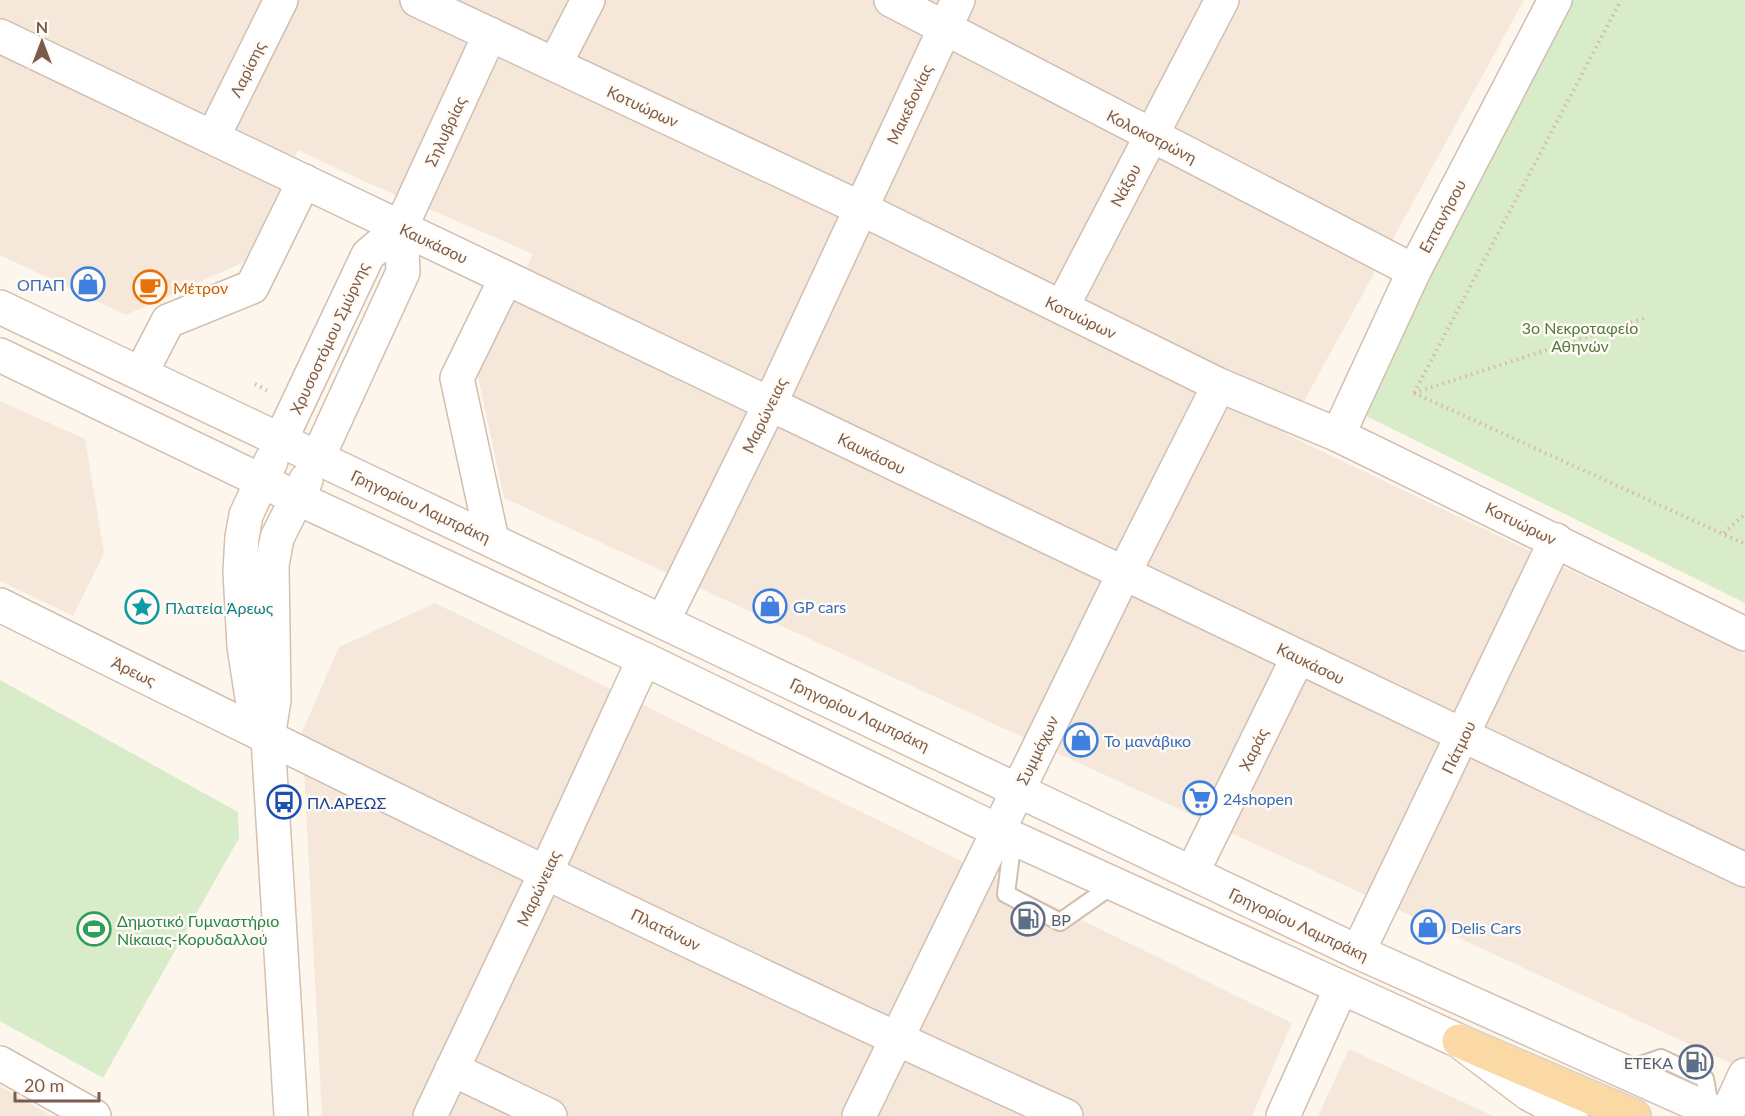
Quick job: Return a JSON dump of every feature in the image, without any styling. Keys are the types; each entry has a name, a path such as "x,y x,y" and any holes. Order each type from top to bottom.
{"main road":[{"path":"1459,1041 1634,1116"}],"street":[{"name":"Λαρίσης","path":"213,137 281,0"},
{"name":"Κοτυώρων","path":"417,0 860,208 1219,385 1338,435 1745,634"},
{"path":"555,64 588,0"},
{"name":"Κολοκοτρώνη","path":"891,0 951,14 1152,135 1414,271"},
{"name":"Νάξου","path":"1062,307 1222,0"},
{"name":"Επτανήσου","path":"1338,435 1414,271 1555,0"},
{"name":"Μακεδονίας","path":"860,208 951,14"},
{"name":"Σηλυβρίας","path":"401,227 490,34"},
{"name":"Καυκάσου","path":"0,36 1745,870"},
{"path":"141,373 168,321 252,287 304,181"},
{"name":"Μαρώνειας","path":"663,621 770,404 860,208"},
{"name":"Χρυσοστόμου Σμύρνης","path":"268,738 252,698 243,646 240,598 243,528 246,515 368,255 401,227"},
{"name":"Χρυσοστόμου Σμύρνης","path":"291,1116 268,738 274,700 272,565 277,538 318,457 403,272 401,227"},
{"path":"492,540 457,378 506,278"},
{"name":"Γρηγορίου Λαμπράκη","path":"0,307 1358,952 1720,1114"},
{"path":"0,355 297,498 644,659 1113,885 1459,1041 1529,1094 1571,1116"},
{"name":"Συμμάχων","path":"859,1116 1006,834 1018,790 1219,385"},
{"name":"Πάτμου","path":"1358,952 1556,540"},
{"name":"Άρεως","path":"0,604 268,738"},
{"name":"Χαράς","path":"1192,873 1298,657"},
{"name":"Μαρώνειας","path":"430,1116 644,659"},
{"name":"Πλατάνων","path":"268,738 897,1040 1066,1116"},
{"path":"1282,1116 1341,988"},
{"path":"0,1063 45,1102 93,1116"},
{"path":"452,1069 550,1116"},
{"path":"1720,1114 1745,1075"}],"lane":[{"path":"1006,834 1006,894 1060,922 1113,885"}],"path":[{"path":"1414,393 1621,0"},
{"path":"1414,393 1645,318"},
{"path":"1414,393 1745,544"},
{"path":"1724,533 1745,514"}],"shaded area":[{"path":"0,0 1524,0 1286,434 1745,654 1745,1070 504,498 477,372 533,254 370,184 298,150 244,262 126,315 0,255"},
{"path":"0,401 85,439 104,553 73,616 0,581"},
{"path":"435,603 1292,1023 1252,1116 322,1116 302,732 339,647"},
{"path":"1349,1049 1493,1116 1318,1116"},
{"path":"0,1086 52,1116 0,1116"}],"green space":[{"name":"3ο Νεκροταφείο Αθηνών","path":"1572,0 1745,0 1745,603 1354,410"},
{"name":"Δημοτικό Γυμναστήριο Νίκαιας-Κορυδαλλού","path":"0,680 238,812 239,838 103,1078 0,1021"}],"place":[{"name":"ΟΠΑΠ","path":"88,284"},
{"name":"Μέτρον","path":"150,287"},
{"name":"GP cars","path":"770,606"},
{"name":"Πλατεία Άρεως","path":"142,607"},
{"name":"Το μανάβικο","path":"1081,740"},
{"name":"24shopen","path":"1200,798"},
{"name":"ΠΛ.ΑΡΕΩΣ","path":"284,802"},
{"name":"BP","path":"1028,919"},
{"name":"Delis Cars","path":"1428,927"},
{"name":"Δημοτικό Γυμναστήριο Νίκαιας-Κορυδαλλού","path":"94,929"},
{"name":"ΕΤΕΚΑ","path":"1696,1062"}]}
